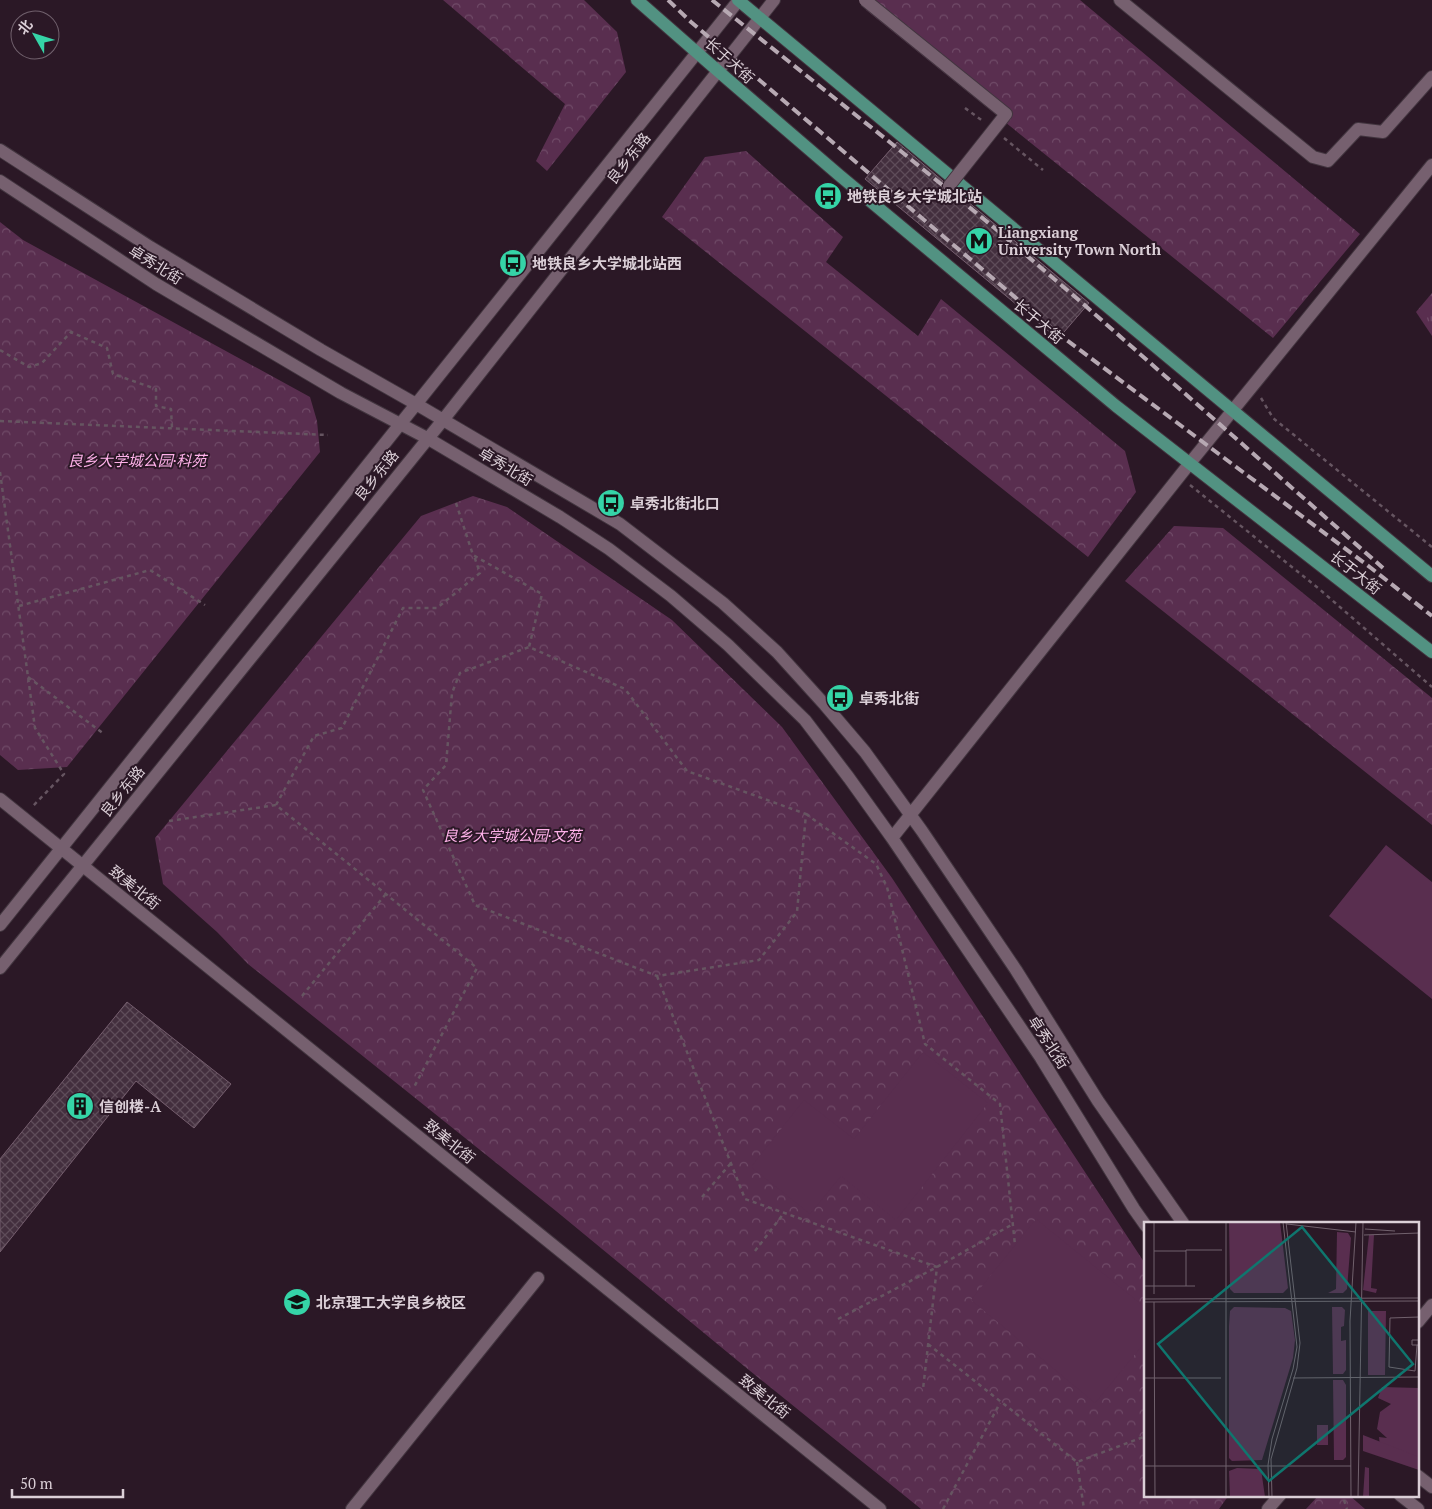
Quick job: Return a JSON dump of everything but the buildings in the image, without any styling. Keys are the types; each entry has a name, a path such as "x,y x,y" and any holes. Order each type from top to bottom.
{"main road":[{"name":"长于大街","path":"637,0 718,71 1116,406 1432,652"},
{"name":"良乡东路","path":"0,925 739,0"},
{"path":"739,0 1432,576"},
{"name":"良乡东路","path":"0,968 443,420 774,0"},
{"path":"865,0 1006,114 949,186"},
{"path":"1120,0 1313,157 1328,161 1358,128 1383,132 1432,77"},
{"name":"卓秀北街","path":"0,150 150,247 321,350 620,524 723,603 777,652 865,752 1016,970 1098,1101 1182,1222"},
{"path":"892,838 1190,463 1432,166"},
{"name":"卓秀北街","path":"0,181 156,284 341,393 428,438 560,517 609,549 671,596 728,645 805,720 849,778 892,838 1041,1058 1144,1223"},
{"name":"致美北街","path":"0,799 880,1509"},
{"path":"352,1509 538,1278"},
{"path":"1420,1320 1432,1305"},
{"path":"1420,1478 1432,1487"},
{"path":"1268,1509 1279,1496"},
{"path":"1401,1496 1418,1509"}],"path":[{"path":"965,108 994,129 1043,170"},
{"path":"0,350 29,368 42,363 71,332 107,348 113,374 156,389 156,406 171,409 172,429"},
{"path":"1254,385 1273,418 1432,547"},
{"path":"0,421 328,435"},
{"path":"0,472 35,728 64,774 22,816"},
{"path":"1179,477 1318,588 1432,687"},
{"path":"276,805 314,736 342,728 403,608 437,608 480,573 456,503"},
{"path":"473,555 542,594 529,647"},
{"path":"19,606 150,570 205,605"},
{"path":"806,814 797,912 758,960 657,976 475,905 423,790 446,765 452,693 460,672 529,647 625,689 687,772 806,814 876,864 887,887 925,1044 1000,1104 1015,1245"},
{"path":"28,677 104,734"},
{"path":"169,821 276,805 477,968 413,1089"},
{"path":"302,996 385,895"},
{"path":"657,976 745,1199 937,1267"},
{"path":"702,1197 731,1163"},
{"path":"755,1251 784,1213"},
{"path":"838,1319 937,1267 1013,1224"},
{"path":"923,1389 937,1267"},
{"path":"928,1344 1000,1403 1077,1462 1084,1509"},
{"path":"944,1509 1000,1403"},
{"path":"1077,1462 1144,1437"},
{"path":"1344,1500 1347,1509"}],"green space":[{"path":"443,0 584,0 617,32 626,72 547,171 536,161 565,104"},
{"path":"873,0 1080,0 1360,234 1273,338 866,10"},
{"path":"746,151 843,237 826,262 918,336 941,299 1125,451 1136,492 1088,557 662,217 705,157"},
{"name":"良乡大学城公园·科苑","path":"0,222 23,240 310,397 317,421 320,452 67,767 18,770 0,755"},
{"path":"1432,293 1432,336 1416,312"},
{"name":"良乡大学城公园·文苑","path":"473,496 507,507 672,620 782,727 892,878 1144,1262 1144,1496 1228,1496 1219,1509 921,1509 556,1211 248,964 217,932 163,884 155,838 421,516"},
{"path":"1174,526 1223,528 1432,698 1432,825 1125,581"},
{"path":"1386,845 1432,882 1432,999 1329,916"},
{"path":"923,1052 988,1103 896,1220 841,1176 810,1214 751,1167 804,1100 854,1139"},
{"path":"1036,1219 1144,1306 1144,1343 1095,1403 971,1300"},
{"path":"1318,1496 1350,1496 1365,1509 1306,1509"}],"railway":[{"path":"668,0 691,22 1056,332 1371,568 1432,616"},
{"path":"712,0 991,225 1383,568"}],"place":[{"name":"地铁良乡大学城北站","path":"828,196"},
{"name":"Liangxiang University Town North","path":"979,241"},
{"name":"地铁良乡大学城北站西","path":"513,263"},
{"name":"卓秀北街北口","path":"611,503"},
{"name":"卓秀北街","path":"840,698"},
{"name":"信创楼-A","path":"80,1106"},
{"name":"北京理工大学良乡校区","path":"297,1302"}]}
